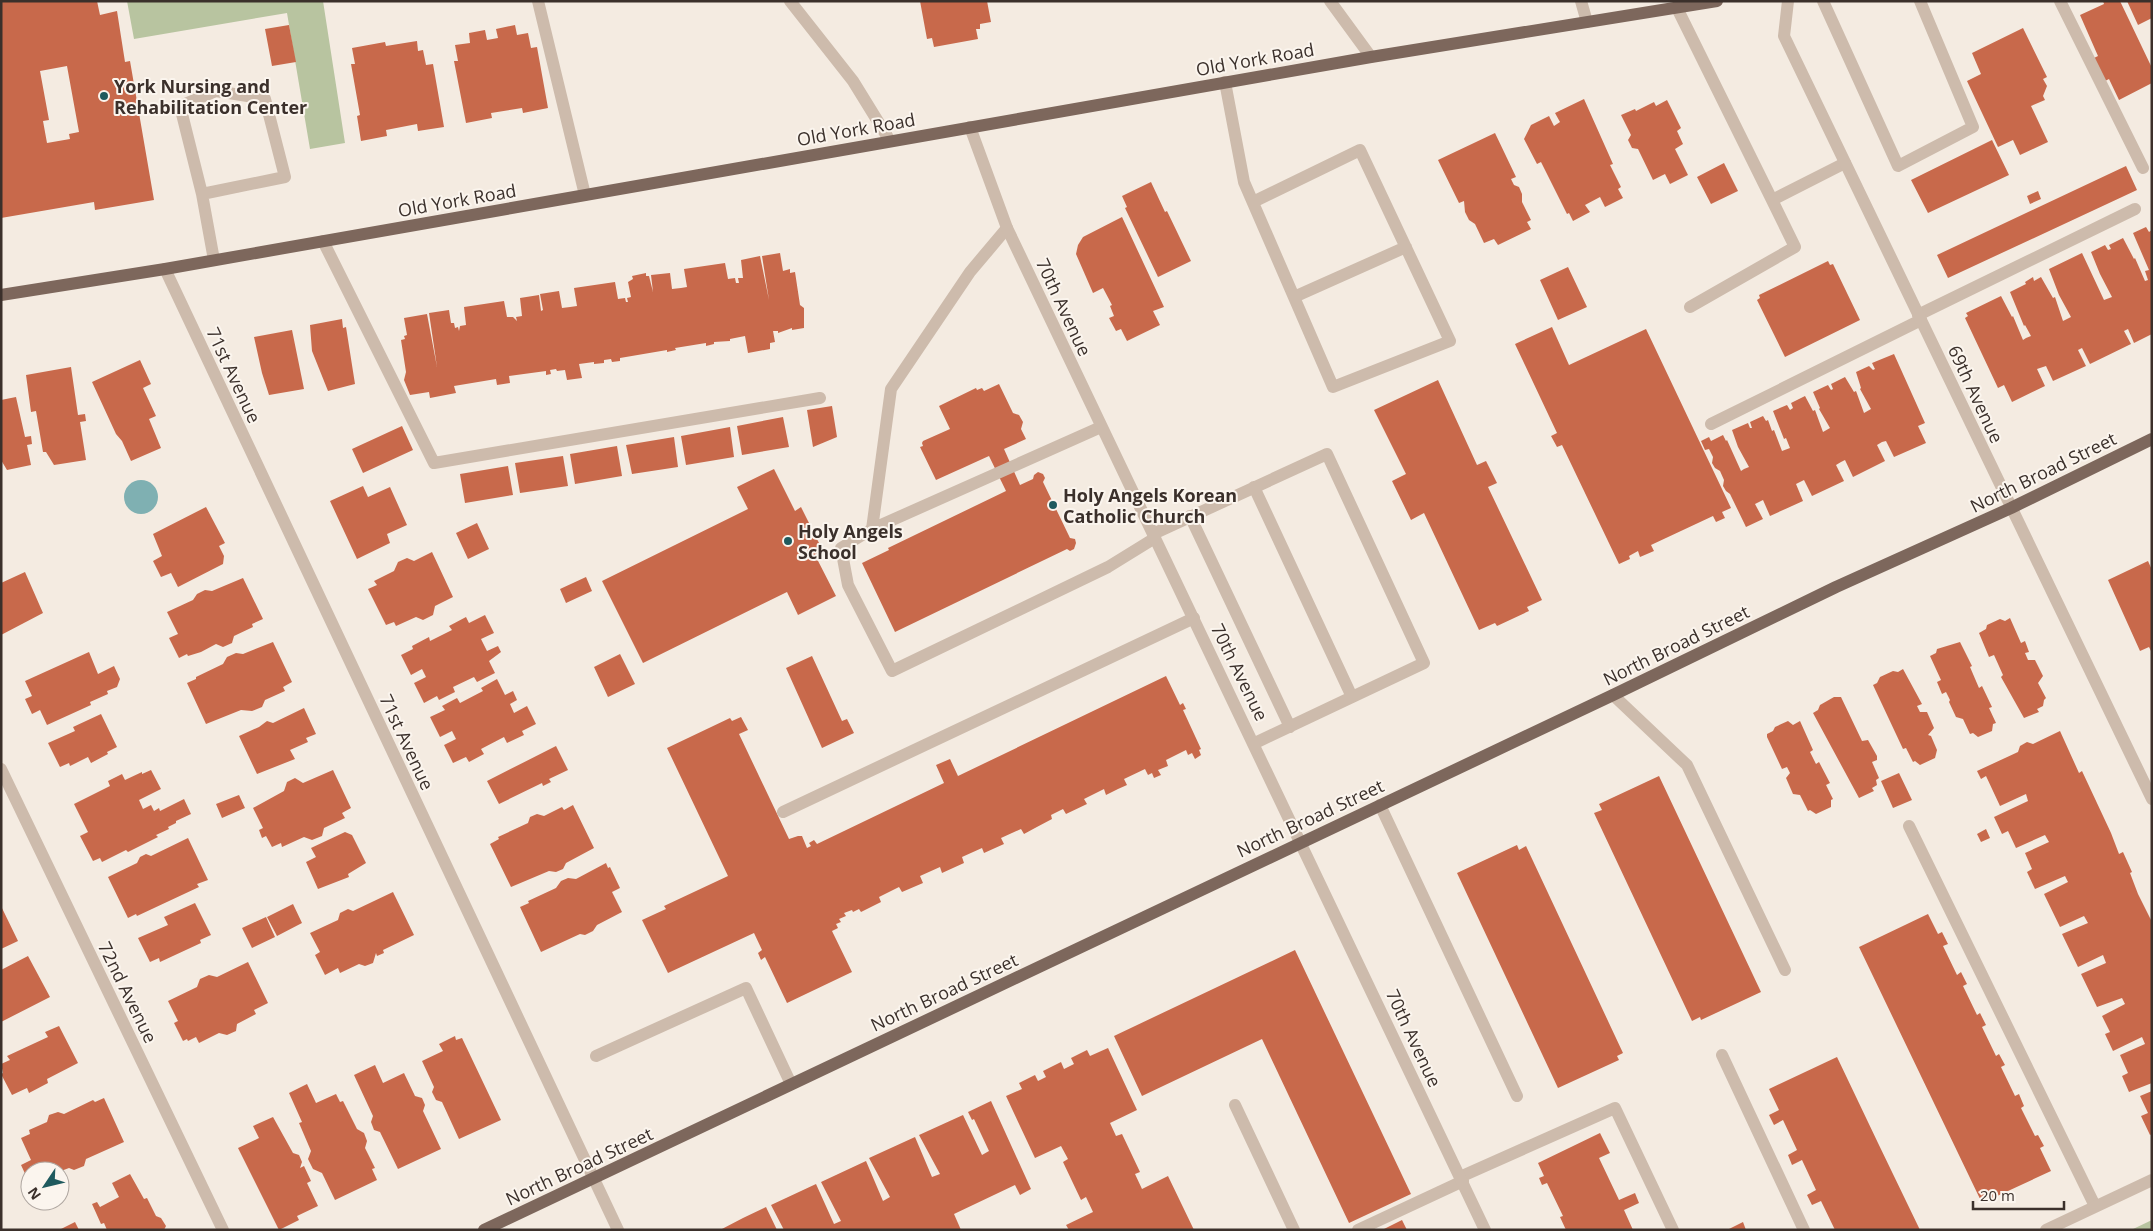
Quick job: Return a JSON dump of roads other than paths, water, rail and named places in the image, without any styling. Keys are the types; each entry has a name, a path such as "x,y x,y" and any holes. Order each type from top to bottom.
{"main road":[{"name":"Old York Road","path":"1,295 165,269 1225,82 1717,1"},
{"name":"North Broad Street","path":"484,1230 1614,695 1836,587 2010,508 2152,439"}],"street":[{"path":"538,1 585,195"},
{"path":"790,1 853,82 890,141"},
{"path":"1330,1 1371,57"},
{"path":"1581,1 1586,22"},
{"name":"69th Avenue","path":"1788,1 1784,36 2152,799"},
{"path":"1823,1 1898,166 1973,127 1920,1"},
{"path":"2060,1 2144,168"},
{"path":"1677,8 1795,247 1690,307"},
{"path":"1225,82 1244,182 1333,387 1450,341 1360,150 1253,202"},
{"path":"202,194 285,177 266,99 216,91 180,106 202,194 214,260"},
{"name":"70th Avenue","path":"970,127 1007,228 1255,744 1485,1230"},
{"path":"1772,200 1844,163"},
{"path":"1711,424 2135,209"},
{"path":"872,530 891,389 970,272 1007,228"},
{"path":"323,241 434,463 820,398"},
{"path":"1294,297 1406,247"},
{"name":"71st Avenue","path":"165,269 618,1230"},
{"path":"1101,427 872,530 842,548 848,585 892,671 1108,567 1154,536 1190,516 1327,454 1424,662 1255,744"},
{"path":"1254,487 1352,697"},
{"path":"1190,516 1290,727"},
{"path":"783,812 1194,618"},
{"path":"1614,695 1687,765 1784,970"},
{"name":"72nd Avenue","path":"1,769 223,1230"},
{"path":"1380,805 1517,1096"},
{"path":"1908,826 2095,1206"},
{"path":"596,1056 746,988 791,1084"},
{"path":"1722,1055 1804,1230"},
{"path":"1235,1105 1294,1230"},
{"path":"1358,1230 1615,1108 1673,1230"},
{"path":"2046,1230 2152,1180"}],"water":[{"path":"141,480 153,485 158,497 153,509 141,514 129,509 124,497 129,485"}],"place":[{"name":"York Nursing and Rehabilitation Center","path":"104,96"},
{"name":"Holy Angels Korean Catholic Church","path":"1053,505"},
{"name":"Holy Angels School","path":"788,541"}]}
